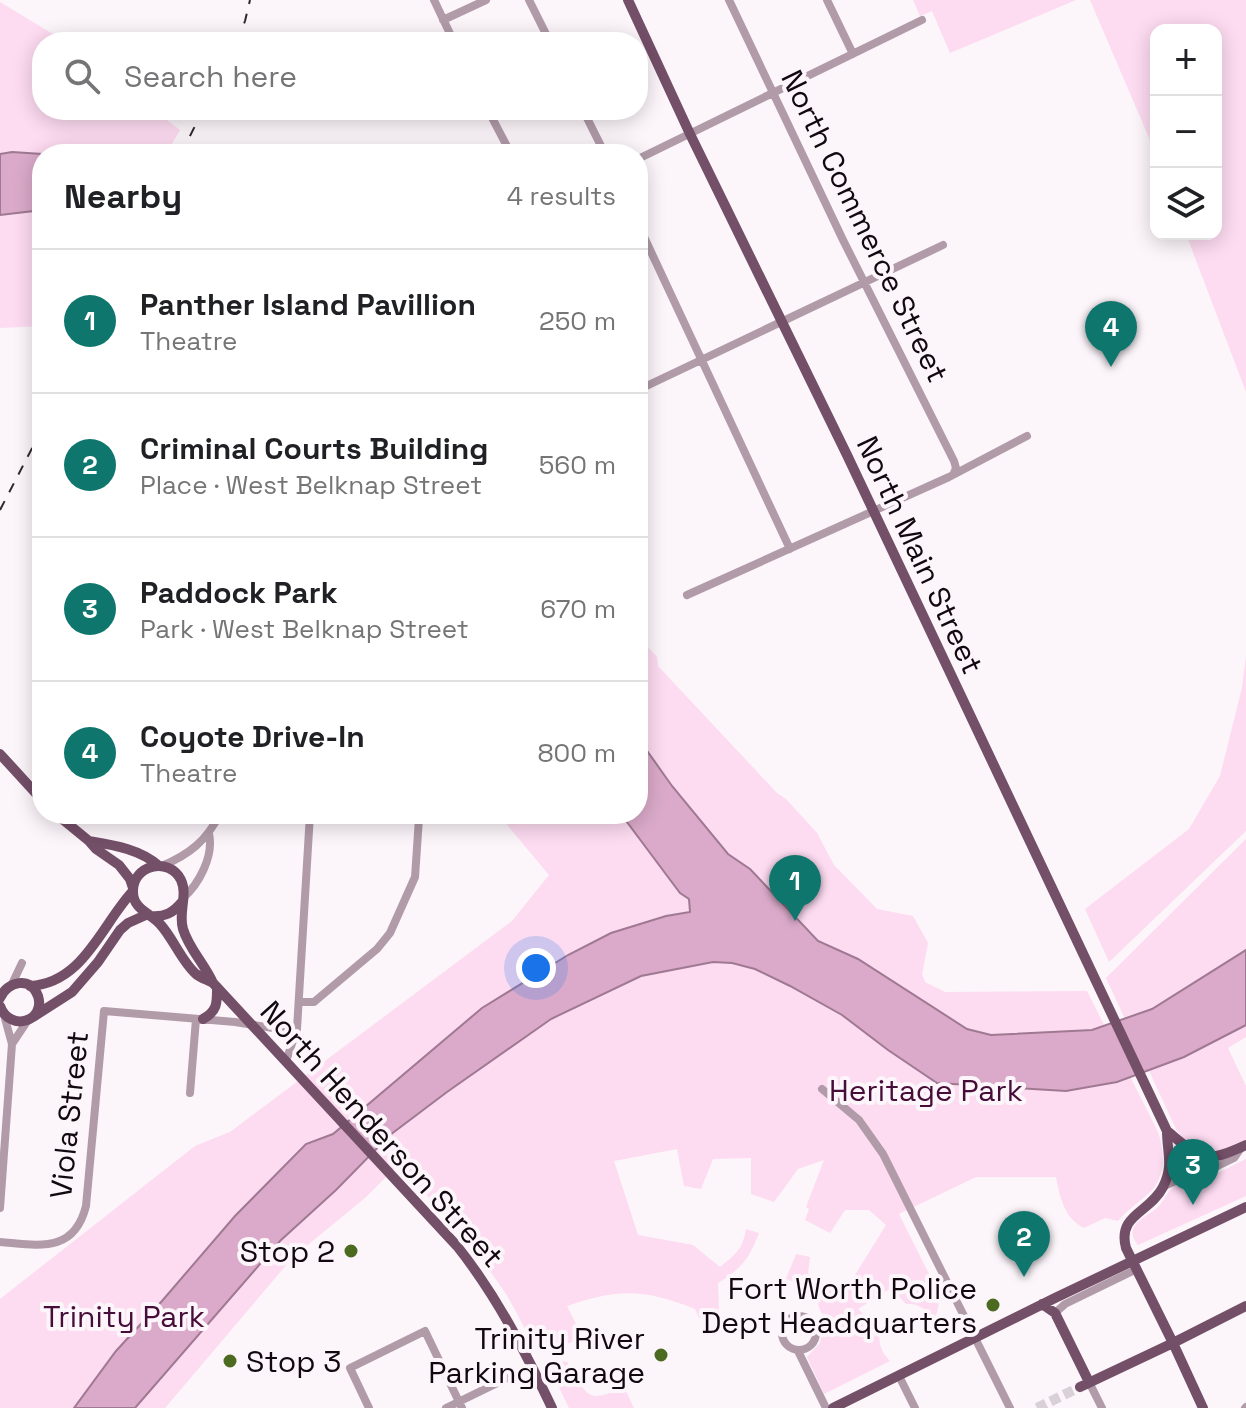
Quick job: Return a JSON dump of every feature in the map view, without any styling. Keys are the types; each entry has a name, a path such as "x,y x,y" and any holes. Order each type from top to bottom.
{"main road":[{"name":"North Main Street","path":"628,0 643,32"},
{"name":"North Main Street","path":"648,43 1166,1130"},
{"path":"0,754 32,789"},
{"path":"68,824 119,865 130,879 136,903 149,915"},
{"path":"2,1011 16,1022 30,1018 72,992 128,923 149,915 164,916 182,900 184,890 177,874 135,851 89,841"},
{"path":"0,998 7,986 46,984 74,969 133,890 135,880 149,867 160,866"},
{"name":"North Henderson Street","path":"182,900 181,921 186,938 215,985 457,1246 484,1281 511,1325 552,1408"},
{"name":"North Henderson Street","path":"149,915 166,932 197,974 215,985"},
{"path":"29,985 39,1001 39,1007 30,1018"},
{"path":"200,1019 215,1009 215,985"},
{"path":"1166,1130 1188,1150 1201,1155 1215,1157 1244,1146"},
{"path":"1166,1130 1170,1163 1164,1186 1155,1199 1131,1219 1125,1228 1124,1243 1203,1408"},
{"path":"833,1408 1042,1304 1135,1265 1246,1207"},
{"path":"1042,1304 1055,1313 1084,1384 1246,1306"}],"street":[{"path":"434,0 449,32"},
{"path":"443,20 486,0"},
{"path":"529,0 545,32"},
{"name":"North Commerce Street","path":"729,0 954,461 954,473"},
{"path":"827,0 853,54"},
{"path":"648,154 922,20"},
{"path":"493,120 506,144"},
{"path":"588,120 600,144"},
{"path":"648,245 790,549"},
{"path":"648,385 943,245"},
{"path":"687,595 949,477 1027,436"},
{"path":"160,866 186,854 209,834 214,824"},
{"path":"286,1061 297,1029 309,824"},
{"path":"299,1002 314,1002 377,949 390,933 415,877 419,824"},
{"path":"182,900 203,869 211,843 209,834"},
{"path":"7,986 22,963 29,985"},
{"path":"0,1208 12,1044 2,1011"},
{"name":"Viola Street","path":"0,1242 48,1245 62,1240 80,1222 86,1206 104,1011 200,1019"},
{"path":"12,1044 30,1018"},
{"path":"190,1093 200,1019 297,1029"},
{"path":"822,1089 852,1113 876,1142 1010,1408"},
{"path":"1164,1186 1189,1175 1203,1173 1234,1158 1244,1146"},
{"path":"1055,1313 1065,1304 1135,1265"},
{"path":"798,1351 810,1347 817,1337 815,1325 806,1317 794,1316 785,1324 782,1335 787,1346 798,1351 826,1408"},
{"path":"369,1408 350,1368 425,1331 460,1405"},
{"path":"446,1408 460,1405 532,1366"},
{"path":"899,1376 915,1408"},
{"path":"1084,1384 1102,1408"}],"green space":[{"path":"913,0 1076,0 950,53 932,11 920,16"},
{"path":"1090,0 1246,0 1246,392 1188,240 1222,240 1222,24 1150,24 1150,140"},
{"path":"0,2 50,32 32,32 32,120 167,120 180,130 172,144 32,144 32,326 0,328"},
{"path":"648,647 657,657 658,666 817,833 834,865 877,909 913,916 928,943 922,974 925,982 945,992 1087,991 1158,1132 1162,1165 1158,1181 1118,1221 1105,1218 1084,1228 1067,1213 1056,1177 976,1177 899,1214 938,1292 939,1305 935,1317 931,1325 923,1308 906,1304 891,1288 858,1309 872,1323 871,1326 880,1328 880,1346 890,1361 824,1394 807,1357 820,1343 823,1331 830,1326 820,1310 813,1288 786,1279 796,1254 810,1257 808,1273 842,1296 886,1225 869,1210 845,1210 830,1233 805,1220 809,1209 806,1207 824,1160 798,1169 774,1202 751,1194 751,1158 713,1159 701,1189 684,1186 677,1149 614,1161 638,1235 693,1245 720,1267 738,1251 746,1229 759,1233 743,1262 718,1283 719,1312 699,1318 695,1309 662,1298 632,1293 602,1296 567,1306 579,1330 578,1337 541,1353 482,1260 441,1210 397,1166 365,1198 293,1257 165,1408 0,1408 0,1299 195,1146 230,1132 512,921 549,875 506,824 648,824"},
{"path":"1246,656 1246,831 1109,962 1085,909 1189,829 1220,776 1242,688"},
{"path":"1246,839 1246,1037 1228,1048 1246,1086 1246,1140 1209,1151 1193,1146 1177,1131 1106,978"},
{"path":"1246,1159 1246,1196 1138,1245 1133,1233 1137,1223 1157,1208 1174,1187 1185,1181 1206,1178"},
{"path":"556,1360 567,1362 583,1388 593,1396 624,1387 634,1408 569,1408 548,1364"}],"shaded area":[{"path":"32,153 32,211 0,215 0,154"},
{"path":"648,752 728,854 750,869 818,941 858,959 967,1029 991,1035 1092,1030 1152,1009 1246,950 1246,1025 1184,1057 1117,1082 1066,1091 937,1083 842,1015 755,969 713,962 641,976 551,1019 390,1135 280,1241 135,1408 74,1408 116,1351 235,1216 306,1144 333,1134 482,1008 568,955 611,933 690,912 689,899 680,893 628,824 648,824"}],"tunnel":[{"path":"1037,1408 1080,1387"}],"railway":[{"path":"241,32 250,0"},
{"path":"186,144 198,120"},
{"path":"0,510 32,448"}],"place":[{"name":"Coyote Drive-In","path":"1111,367"},
{"name":"Panther Island Pavillion","path":"795,921"},
{"name":"Paddock Park","path":"1193,1205"},
{"name":"Stop 2","path":"351,1251"},
{"name":"Criminal Courts Building","path":"1024,1277"},
{"name":"Fort Worth Police Dept Headquarters","path":"993,1305"},
{"name":"Trinity River Parking Garage","path":"661,1355"},
{"name":"Stop 3","path":"230,1361"}],"park label":[{"name":"Heritage Park","path":"926,1090"},
{"name":"Trinity Park","path":"124,1316"}]}
